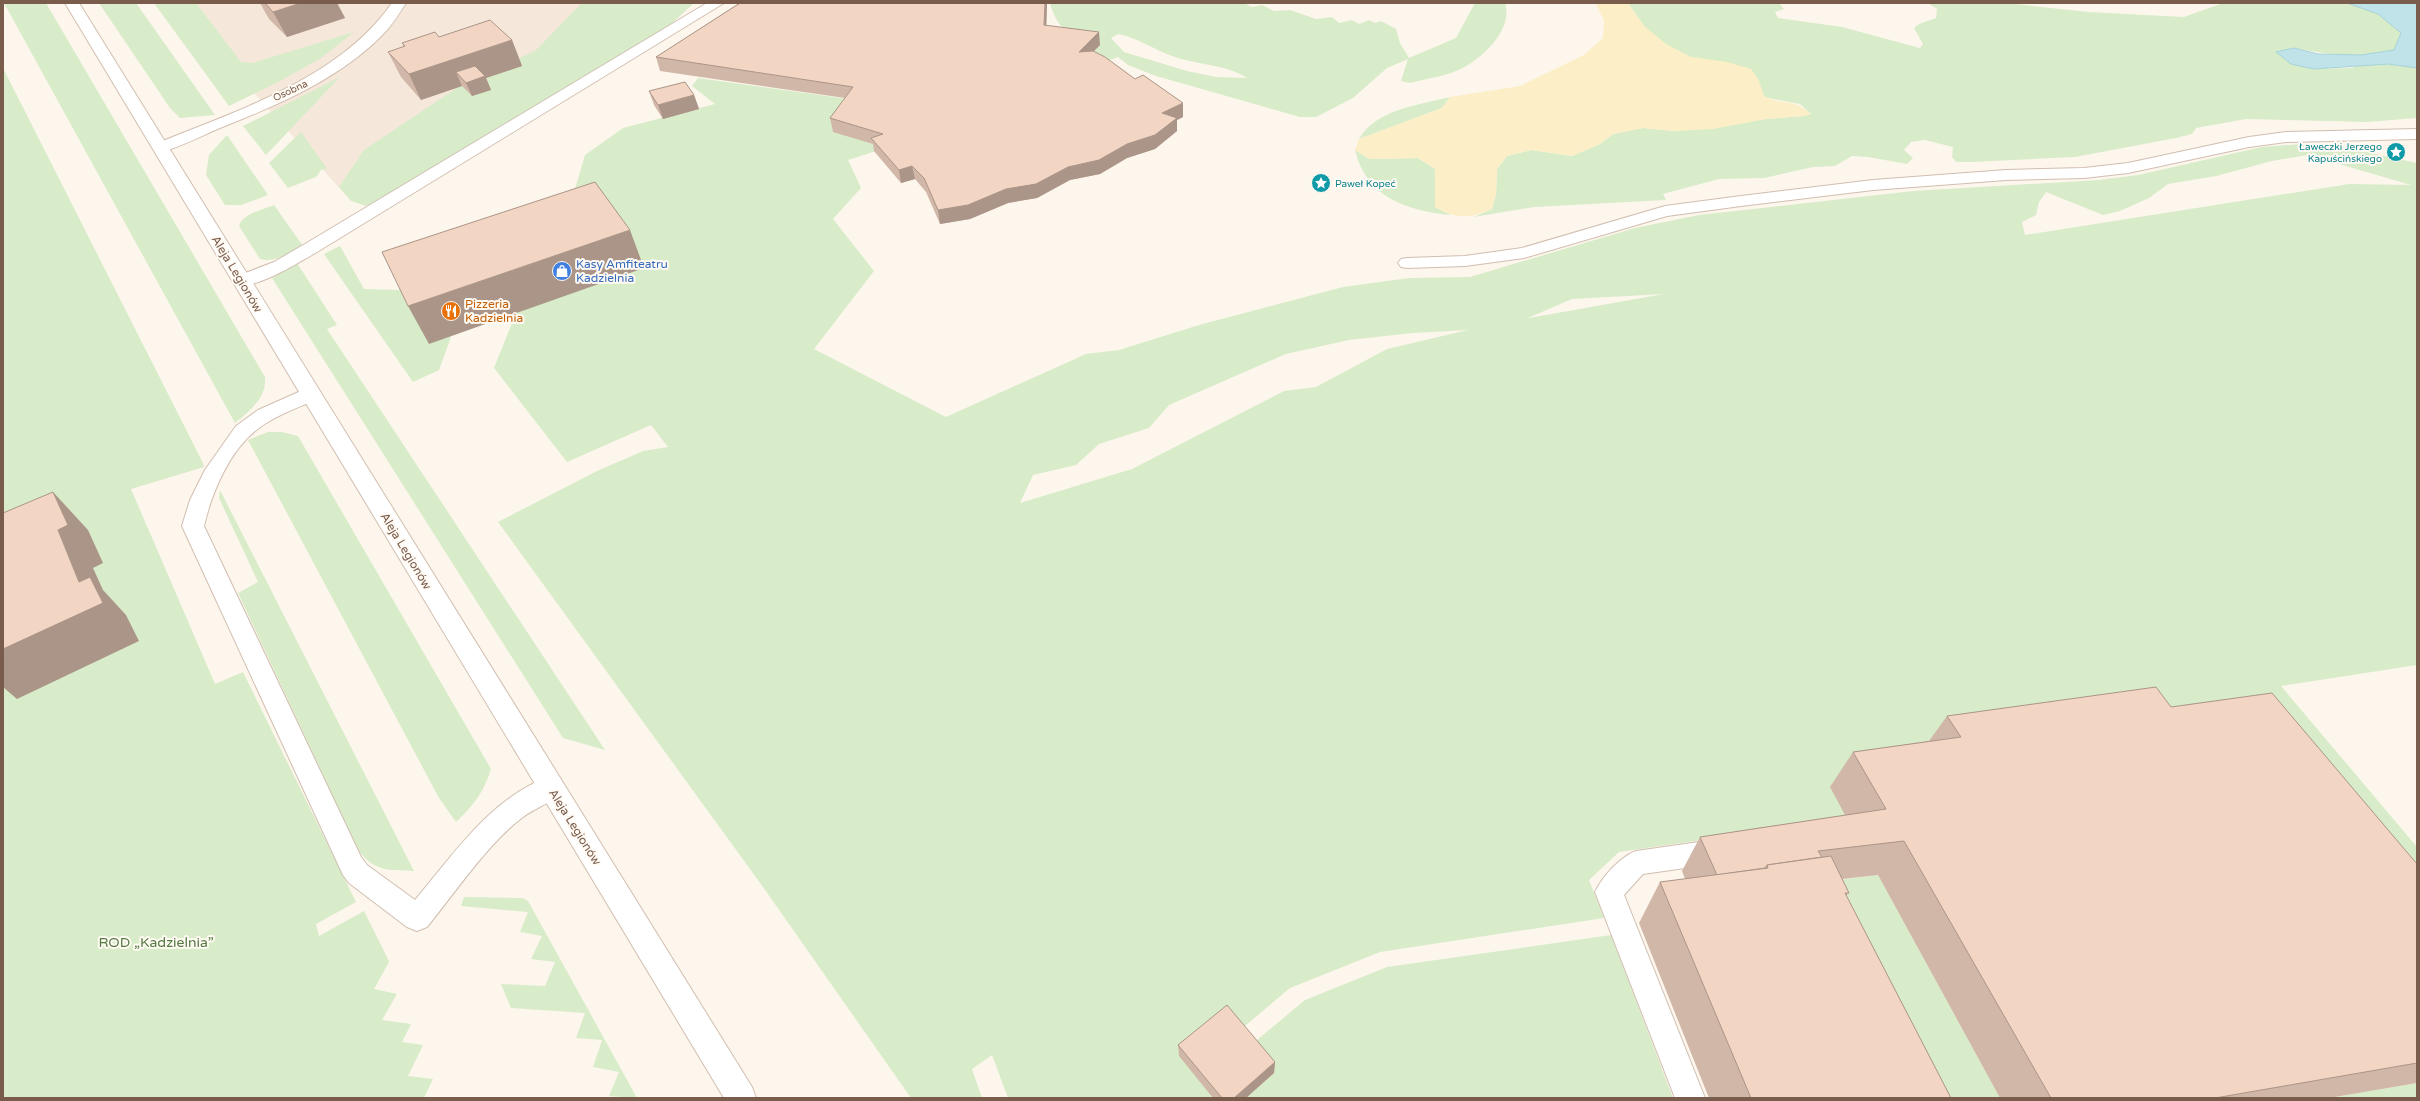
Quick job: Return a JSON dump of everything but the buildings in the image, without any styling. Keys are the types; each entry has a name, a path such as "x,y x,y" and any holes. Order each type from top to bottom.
{"street":[{"name":"Aleja Legionów","path":"72,3 741,1098"},
{"name":"Osobna","path":"160,147 317,77 365,45 392,17 399,3"},
{"path":"688,21 703,3"},
{"path":"241,281 280,266 311,248 717,3"},
{"path":"1407,263 1465,261 1524,253 1665,211 1741,201 1873,186 2006,175 2084,173 2128,168 2249,142 2286,137 2417,134"},
{"path":"310,394 252,424 234,440 196,510 193,526 352,866 358,874 417,918 492,828 514,808 551,787"},
{"path":"1690,1098 1609,892 1636,864 1746,847"}],"shaded area":[{"path":"173,3 620,3 351,201"}],"green space":[{"path":"4,3 46,3 265,377 265,384 260,397 252,408 235,423"},
{"path":"99,3 136,3 215,115 180,118 170,108"},
{"path":"154,3 196,3 241,62 252,63 354,32 321,58 282,80 229,106"},
{"path":"582,3 694,3 668,27 423,176 366,206 351,201 339,187 364,150 464,83 535,51"},
{"path":"1050,3 1244,3 1252,7 1262,5 1274,11 1290,10 1316,19 1332,17 1339,23 1352,20 1359,24 1369,20 1375,23 1381,21 1396,29 1400,43 1409,58 1456,38 1475,3 1505,3 1506,12 1505,22 1496,40 1482,55 1466,66 1446,74 1410,83 1401,81 1408,59 1387,68 1353,98 1316,117 1300,117 1156,76 1128,65 1118,57 1087,68 1080,66 1099,45 1074,36 1068,32 1057,21","holes":["1118,34 1172,56 1220,67 1239,73 1247,78 1216,77 1187,71 1124,52 1111,38"]},
{"path":"1628,3 1779,3 1784,9 1775,12 1778,18 1842,27 1920,48 1923,44 1914,28 1919,24 1936,18 1937,9 1928,3 2005,3 2089,12 2184,17 2223,3 2417,3 2417,118 2367,122 2246,119 2196,128 2192,134 2176,138 2075,157 1973,162 1956,162 1952,157 1953,147 1925,140 1911,142 1904,150 1913,158 1907,164 1868,157 1852,156 1835,166 1813,167 1764,178 1719,179 1663,194 1666,200 1534,207 1474,217 1492,209 1496,194 1497,169 1507,156 1531,150 1572,156 1600,144 1613,134 1643,128 1674,131 1766,119 1805,116 1811,114 1800,104 1677,81 1644,26","holes":["2294,48 2344,55 2393,51 2352,68 2314,69 2291,64"]},
{"name":"ROD „Kadzielnia”","path":"3,68 203,463 204,467 131,489 215,684 243,672 356,902 316,924 319,936 364,911 387,957 389,962 374,989 397,994 382,1020 411,1024 402,1042 423,1045 408,1076 433,1079 424,1098 3,1098"},
{"path":"340,77 266,155 243,126"},
{"path":"698,78 856,100 886,148 848,160 861,188 833,219 874,271 814,349 946,417 1086,354 1119,350 1199,325 1343,287 1409,278 1470,277 1635,228 1699,215 1913,191 2099,180 2138,175 2262,147 2301,144 2338,146 2417,163 2417,665 2281,686 2417,847 2417,888 1848,819 1619,852 1589,880 1604,918 1380,952 1290,988 1239,1031 1213,1098 1008,1098 992,1055 972,1069 982,1098 911,1098 763,887 498,522 597,471 643,451 668,447 651,425 567,462 494,368 516,313 573,196 585,155 623,128 715,104 692,86","holes":["2308,155 2411,185 2349,184 2025,235 2022,222 2036,215 2039,202 2046,192 2103,215 2120,211 2149,198 2168,184 2216,176 2272,161","1664,294 1528,318 1572,299","1468,330 1387,349 1316,387 1284,391 1132,469 1020,503 1033,475 1076,465 1099,444 1149,428 1169,405 1286,354 1349,340 1412,333"]},
{"path":"1450,97 1442,108 1359,139 1376,121 1387,115 1413,106"},
{"path":"301,132 327,169 321,170 316,177 288,188 269,163"},
{"path":"227,135 268,195 241,205 225,205 206,175 209,155"},
{"path":"1355,150 1370,159 1418,158 1435,169 1435,207 1451,215 1419,210 1391,199 1368,179 1360,166"},
{"path":"274,205 303,246 288,254 271,260 260,259 239,226 245,218 254,212"},
{"path":"340,246 364,289 403,290 451,337 439,370 413,382 324,254"},
{"path":"297,263 337,325 327,329 605,750 563,738 272,278"},
{"path":"268,432 282,432 298,436 491,769 481,792 468,810 456,822 439,798 248,440"},
{"path":"220,490 414,871 389,870 376,866 364,857 358,850 238,593 258,582 219,498"},
{"path":"1878,875 2000,1098 1895,1098 1795,885"},
{"path":"464,897 522,898 528,901 637,1098 609,1096 619,1072 593,1067 602,1040 576,1038 585,1013 511,1008 501,984 545,986 555,962 531,959 542,936 520,932 528,912 461,906"},
{"path":"1611,935 1673,1098 1246,1098 1274,1073 1251,1045 1305,1000 1387,967"},
{"path":"2417,1083 2417,1098 2329,1098"}],"sand":[{"path":"1595,3 1628,3 1644,26 1666,44 1691,57 1727,62 1751,69 1759,81 1764,96 1777,101 1793,103 1811,114 1805,116 1766,119 1713,129 1674,131 1643,128 1613,134 1600,144 1572,156 1531,150 1507,156 1497,169 1496,194 1492,209 1470,216 1457,216 1435,207 1435,169 1418,158 1370,159 1355,150 1359,139 1442,108 1450,97 1520,86 1584,55 1603,38 1604,20"}],"water":[{"path":"2347,3 2417,3 2417,68 2388,64 2314,69 2291,64 2276,52 2294,48 2318,54 2361,55 2394,50 2401,33 2378,14"}],"place":[{"name":"Ławeczki Jerzego Kapuścińskiego","path":"2396,152"},
{"name":"Paweł Kopeć","path":"1321,183"},
{"name":"Kasy Amfiteatru Kadzielnia","path":"562,271"},
{"name":"Pizzeria Kadzielnia","path":"451,311"}]}
